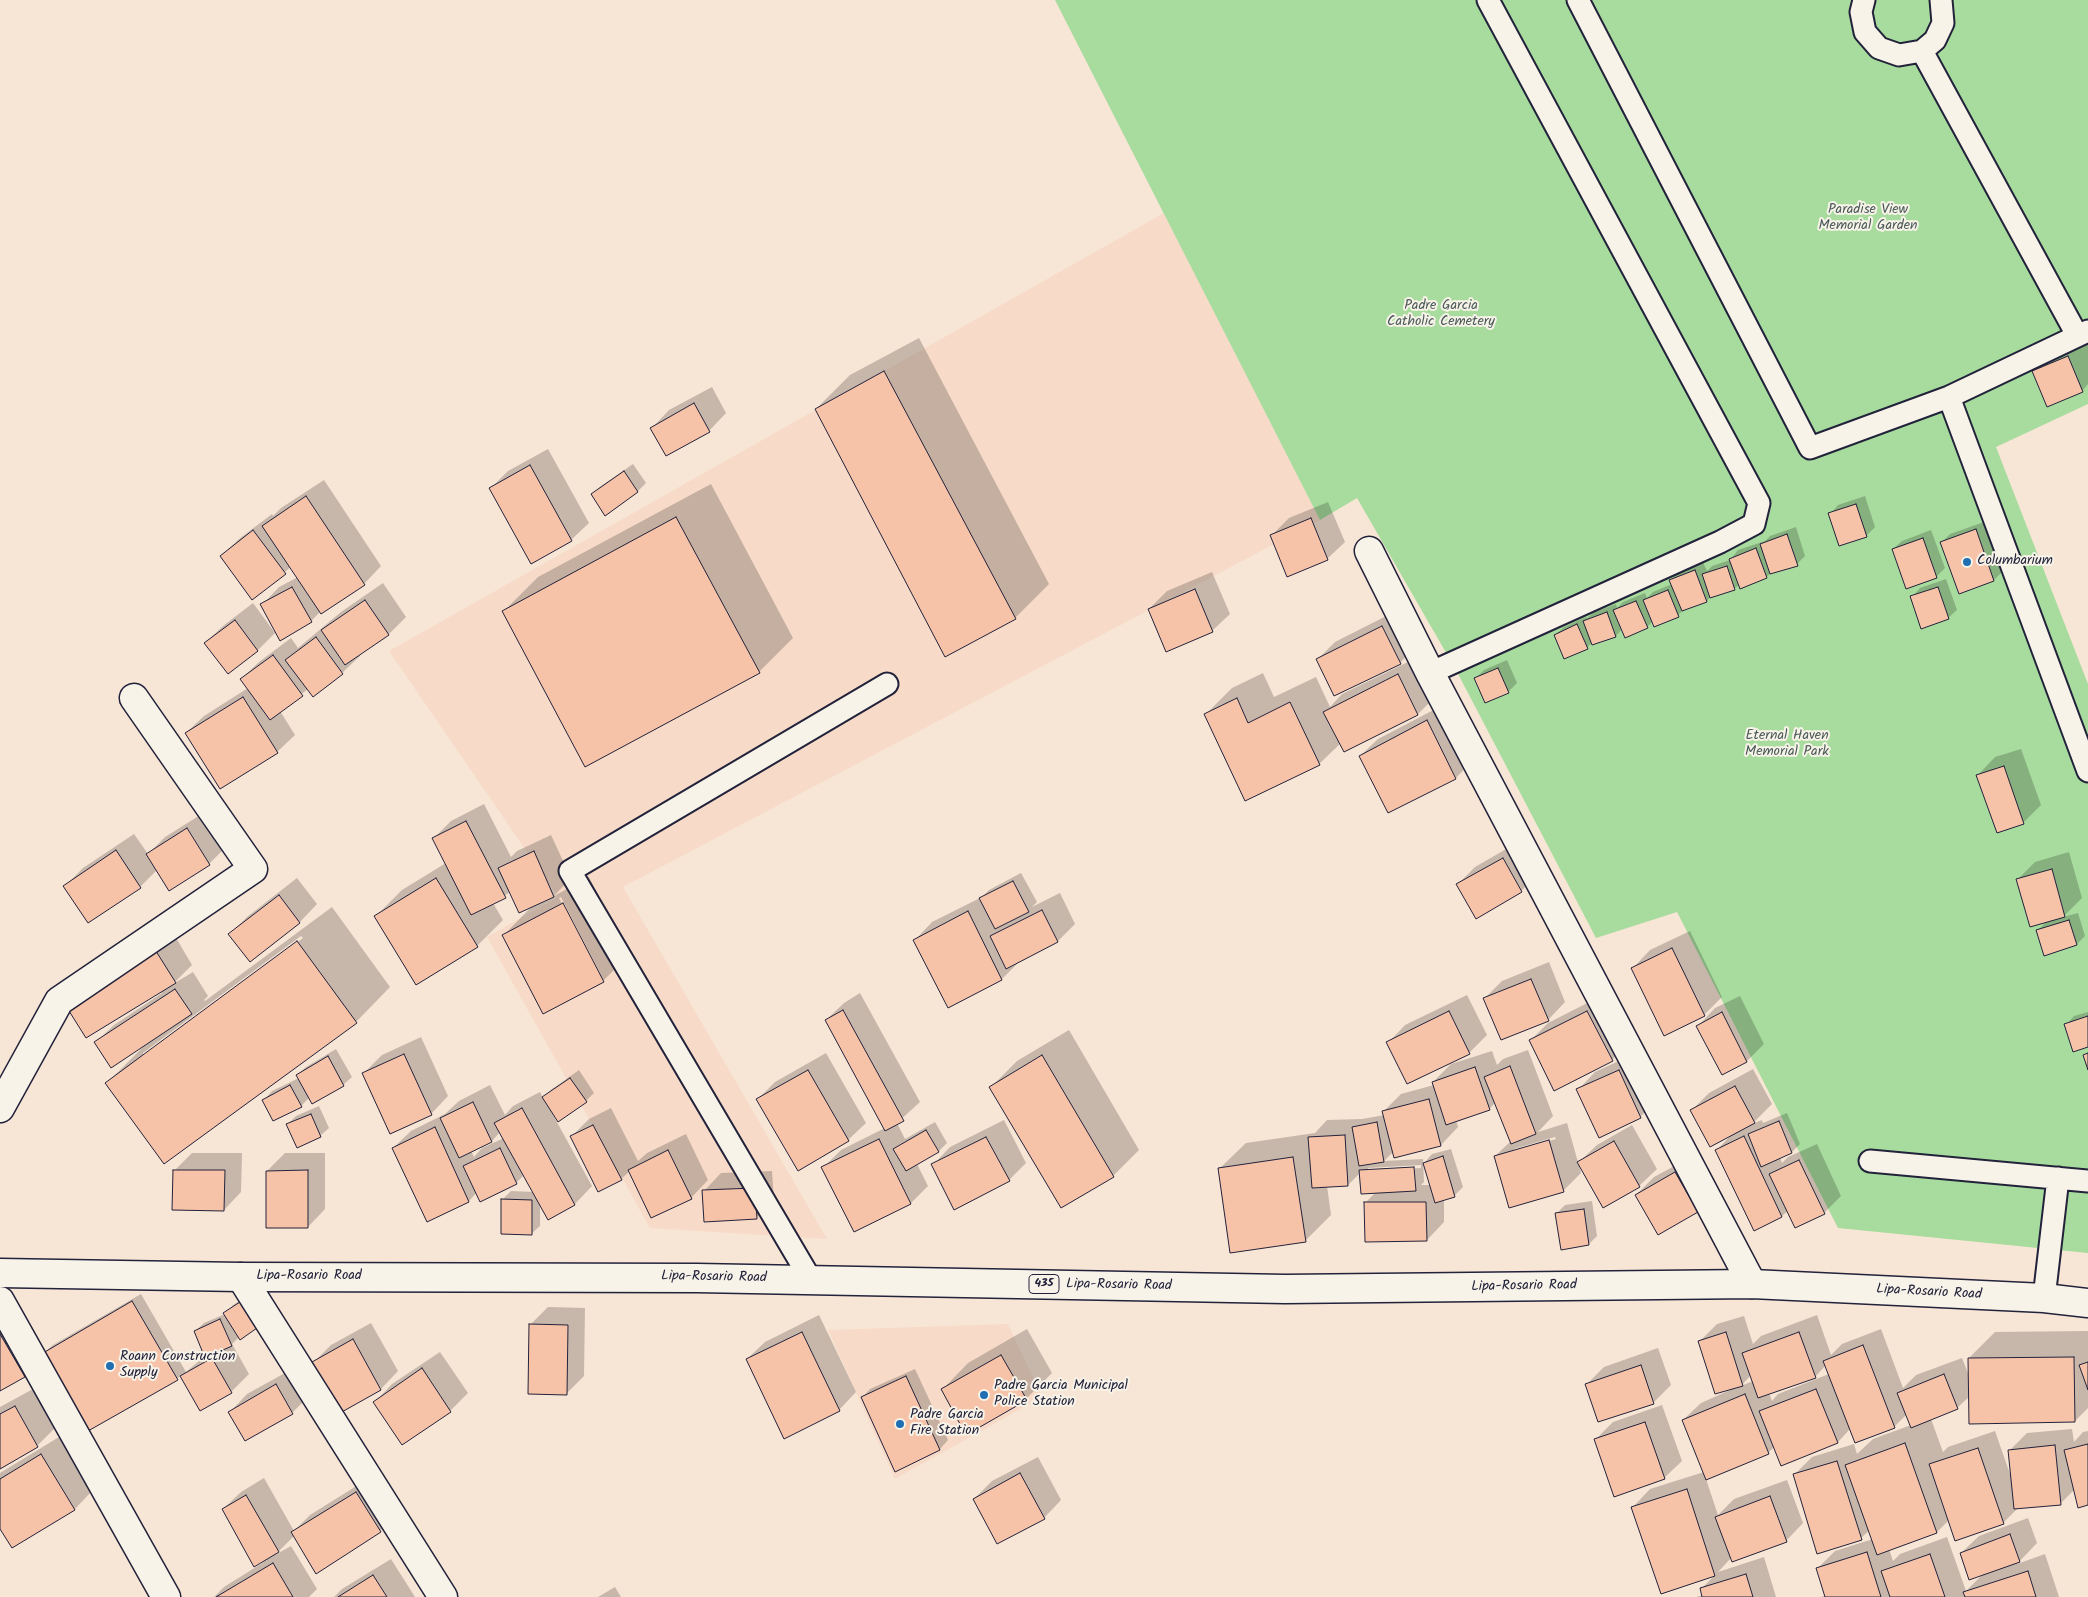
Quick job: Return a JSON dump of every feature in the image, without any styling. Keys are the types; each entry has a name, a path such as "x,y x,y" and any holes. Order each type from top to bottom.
{"street":[{"path":"1369,551 1430,672 1752,1284"},
{"path":"0,1108 59,1001 253,869 134,698"},
{"name":"Lipa-Rosario Road","path":"0,1273 241,1277 697,1278 1285,1289 1752,1284 2044,1298 2088,1302"},
{"path":"241,1277 443,1597"},
{"path":"0,1301 166,1597"}],"lane":[{"path":"1430,672 1720,542 1754,524 1759,503 1488,0"},
{"path":"1578,0 1810,448 1949,397 2082,333 1922,50"},
{"path":"1864,0 1861,12 1865,32 1879,48 1899,55 1922,50 1935,40 1944,23 1942,0"},
{"path":"1949,397 2088,771"},
{"path":"811,1280 570,871 887,684"},
{"path":"1870,1161 2088,1181"},
{"path":"2044,1298 2058,1178"}],"shaded area":[{"path":"1164,213 1320,520 623,887 827,1239 650,1228 487,937 558,897 389,651"},
{"path":"1008,1324 1042,1397 895,1479 828,1330"}],"green space":[{"path":"1055,0 2088,0 2088,404 1996,447 2088,684 2088,1253 1838,1228 1677,912 1596,938 1456,670 1357,498 1320,520"}],"building":[{"path":"2068,356 2083,392 2047,407 2032,371"},
{"path":"884,371 1016,619 945,657 815,409"},
{"path":"694,403 710,432 666,456 650,428"},
{"path":"530,465 572,541 531,564 489,488"},
{"path":"624,471 638,492 605,516 591,494"},
{"path":"306,496 365,585 321,614 262,526"},
{"path":"1856,504 1867,537 1839,546 1828,513"},
{"path":"676,517 760,673 585,767 502,611"},
{"path":"1311,518 1328,560 1287,577 1270,535"},
{"name":"Columbarium","path":"1976,529 1994,581 1959,594 1940,542"},
{"path":"253,530 286,574 252,600 220,556"},
{"path":"1787,534 1798,566 1770,574 1760,544"},
{"path":"1923,538 1937,578 1906,589 1892,549"},
{"path":"1756,548 1767,578 1740,589 1729,559"},
{"path":"1727,566 1735,590 1710,598 1702,574"},
{"path":"1695,570 1707,602 1682,611 1669,580"},
{"path":"292,587 312,622 280,641 260,604"},
{"path":"1938,587 1949,619 1921,629 1910,596"},
{"path":"1195,589 1213,632 1166,652 1148,609"},
{"path":"1668,590 1679,617 1654,627 1643,600"},
{"path":"365,600 389,635 345,665 321,630"},
{"path":"1636,601 1648,628 1625,638 1613,610"},
{"path":"1607,612 1616,637 1592,645 1583,621"},
{"path":"235,620 258,651 228,674 204,643"},
{"path":"1577,624 1588,649 1564,659 1554,635"},
{"path":"1382,626 1401,664 1334,696 1316,659"},
{"path":"316,637 343,674 313,697 285,660"},
{"path":"273,655 303,696 270,720 240,679"},
{"path":"1498,668 1509,693 1485,703 1474,678"},
{"path":"1398,674 1418,715 1344,752 1323,712"},
{"path":"243,697 278,753 220,789 185,733"},
{"path":"1237,698 1248,723 1290,702 1320,765 1245,801 1204,714"},
{"path":"1427,720 1456,779 1388,813 1359,756"},
{"path":"2004,766 2024,824 1997,833 1976,775"},
{"path":"466,821 506,898 471,915 432,838"},
{"path":"187,828 210,865 169,891 146,854"},
{"path":"116,850 141,888 88,923 63,886"},
{"path":"534,851 554,897 519,913 498,868"},
{"path":"1503,858 1522,892 1476,919 1456,884"},
{"path":"2052,869 2065,917 2030,927 2016,879"},
{"path":"436,878 478,947 416,985 374,916"},
{"path":"1013,881 1029,912 995,929 979,898"},
{"path":"279,895 300,923 250,962 228,934"},
{"path":"563,903 604,982 543,1014 502,935"},
{"path":"1042,910 1058,942 1006,969 990,936"},
{"path":"968,911 1002,980 948,1008 913,940"},
{"path":"2069,920 2077,945 2044,956 2036,930"},
{"path":"297,941 357,1023 164,1164 105,1083"},
{"path":"154,948 176,983 86,1038 64,1003"},
{"path":"1672,948 1705,1016 1664,1036 1631,968"},
{"path":"1531,979 1549,1021 1501,1040 1483,998"},
{"path":"175,989 192,1014 111,1068 94,1042"},
{"path":"843,1010 904,1121 885,1131 825,1020"},
{"path":"1449,1011 1470,1054 1407,1084 1386,1042"},
{"path":"1587,1011 1613,1061 1554,1091 1529,1040"},
{"path":"1722,1012 1747,1062 1722,1075 1696,1026"},
{"path":"2088,1016 2088,1047 2073,1052 2064,1024"},
{"path":"2088,1053 2088,1070 2083,1055"},
{"path":"404,1054 432,1115 390,1134 362,1073"},
{"path":"1042,1055 1114,1177 1061,1208 989,1087"},
{"path":"328,1056 344,1086 312,1104 296,1075"},
{"path":"1510,1066 1536,1134 1511,1144 1484,1077"},
{"path":"1475,1067 1490,1110 1446,1125 1432,1082"},
{"path":"808,1070 849,1141 798,1171 756,1099"},
{"path":"1619,1070 1641,1118 1599,1138 1576,1089"},
{"path":"570,1078 587,1102 558,1122 542,1097"},
{"path":"290,1085 302,1107 273,1121 262,1100"},
{"path":"1735,1086 1755,1123 1710,1147 1690,1110"},
{"path":"1429,1099 1441,1146 1394,1158 1382,1111"},
{"path":"473,1102 492,1142 459,1158 440,1118"},
{"path":"522,1108 575,1205 548,1220 494,1123"},
{"path":"311,1114 321,1137 297,1148 286,1124"},
{"path":"1779,1121 1792,1153 1761,1167 1748,1134"},
{"path":"1377,1122 1384,1162 1359,1166 1352,1127"},
{"path":"593,1125 622,1180 598,1192 570,1136"},
{"path":"435,1127 469,1202 427,1222 392,1148"},
{"path":"926,1130 939,1152 906,1171 893,1149"},
{"path":"1345,1135 1348,1186 1312,1188 1308,1137"},
{"path":"1744,1136 1782,1217 1754,1231 1715,1150"},
{"path":"986,1137 1010,1181 954,1210 931,1164"},
{"path":"879,1139 911,1204 854,1232 821,1167"},
{"path":"1549,1140 1564,1192 1509,1208 1494,1156"},
{"path":"1614,1141 1640,1187 1603,1208 1577,1162"},
{"path":"500,1148 517,1184 480,1202 463,1166"},
{"path":"668,1150 692,1199 651,1218 628,1170"},
{"path":"1443,1156 1455,1197 1435,1203 1423,1163"},
{"path":"1293,1157 1306,1242 1230,1253 1218,1168"},
{"path":"1799,1160 1825,1214 1795,1228 1769,1174"},
{"path":"1414,1167 1416,1191 1361,1194 1359,1170"},
{"path":"173,1170 225,1170 224,1211 172,1210"},
{"path":"308,1170 308,1228 266,1228 266,1171"},
{"path":"1675,1172 1698,1212 1658,1235 1635,1195"},
{"path":"755,1188 757,1219 704,1222 702,1190"},
{"path":"501,1199 532,1200 532,1235 501,1234"},
{"path":"1364,1202 1426,1202 1427,1241 1365,1242"},
{"path":"1584,1209 1589,1245 1561,1250 1555,1213"},
{"name":"Roann Construction Supply","path":"132,1301 178,1380 88,1431 43,1353"},
{"path":"240,1302 257,1328 240,1340 223,1313"},
{"path":"220,1319 232,1346 205,1358 194,1331"},
{"path":"529,1324 568,1325 567,1395 528,1394"},
{"path":"802,1332 840,1411 784,1439 746,1359"},
{"path":"1726,1332 1743,1386 1715,1394 1698,1341"},
{"path":"1799,1332 1816,1378 1758,1398 1742,1353"},
{"path":"0,1334 25,1377 0,1391"},
{"path":"353,1339 381,1390 340,1413 312,1362"},
{"path":"1863,1345 1895,1428 1855,1443 1823,1361"},
{"name":"Padre Garcia Municipal Police Station","path":"1001,1355 1027,1400 966,1435 941,1389"},
{"path":"2074,1357 2075,1422 1969,1424 1968,1358"},
{"path":"212,1358 232,1393 200,1411 180,1376"},
{"path":"2088,1362 2088,1390 2079,1365"},
{"path":"1641,1365 1654,1404 1598,1422 1585,1384"},
{"path":"422,1368 451,1412 402,1445 373,1402"},
{"path":"1944,1374 1958,1409 1911,1428 1897,1393"},
{"name":"Padre Garcia Fire Station","path":"906,1376 940,1450 895,1472 861,1397"},
{"path":"276,1384 293,1414 245,1441 228,1412"},
{"path":"1816,1389 1838,1443 1781,1466 1759,1411"},
{"path":"1745,1394 1769,1454 1706,1480 1682,1420"},
{"path":"15,1406 38,1447 0,1469 0,1414"},
{"path":"1645,1422 1665,1479 1614,1497 1594,1439"},
{"path":"1905,1443 1937,1533 1877,1555 1845,1465"},
{"path":"2088,1444 2088,1505 2078,1508 2064,1450"},
{"path":"2055,1445 2061,1505 2014,1509 2008,1450"},
{"path":"1978,1448 2004,1524 1955,1541 1929,1464"},
{"path":"41,1454 75,1510 12,1548 0,1529 0,1479"},
{"path":"1837,1461 1862,1540 1817,1554 1793,1474"},
{"path":"1020,1473 1045,1519 997,1544 973,1499"},
{"path":"1687,1489 1715,1576 1661,1594 1631,1507"},
{"path":"356,1492 381,1532 316,1574 291,1532"},
{"path":"246,1495 279,1552 254,1567 222,1509"},
{"path":"1770,1496 1787,1542 1732,1562 1715,1517"},
{"path":"2010,1534 2020,1562 1969,1580 1960,1553"},
{"path":"1867,1552 1881,1597 1825,1597 1816,1568"},
{"path":"1930,1554 1945,1597 1890,1597 1881,1571"},
{"path":"273,1563 293,1597 216,1597"},
{"path":"2028,1571 2036,1597 1965,1597 1963,1592"},
{"path":"1746,1574 1753,1597 1702,1597 1700,1588"},
{"path":"373,1575 387,1597 338,1597"}],"place":[{"name":"Columbarium","path":"1967,562"},
{"name":"Roann Construction Supply","path":"110,1366"},
{"name":"Padre Garcia Municipal Police Station","path":"984,1395"},
{"name":"Padre Garcia Fire Station","path":"900,1424"}],"park label":[{"name":"Paradise View Memorial Garden","path":"1868,220"},
{"name":"Padre Garcia Catholic Cemetery","path":"1441,316"},
{"name":"Eternal Haven Memorial Park","path":"1787,746"}]}
